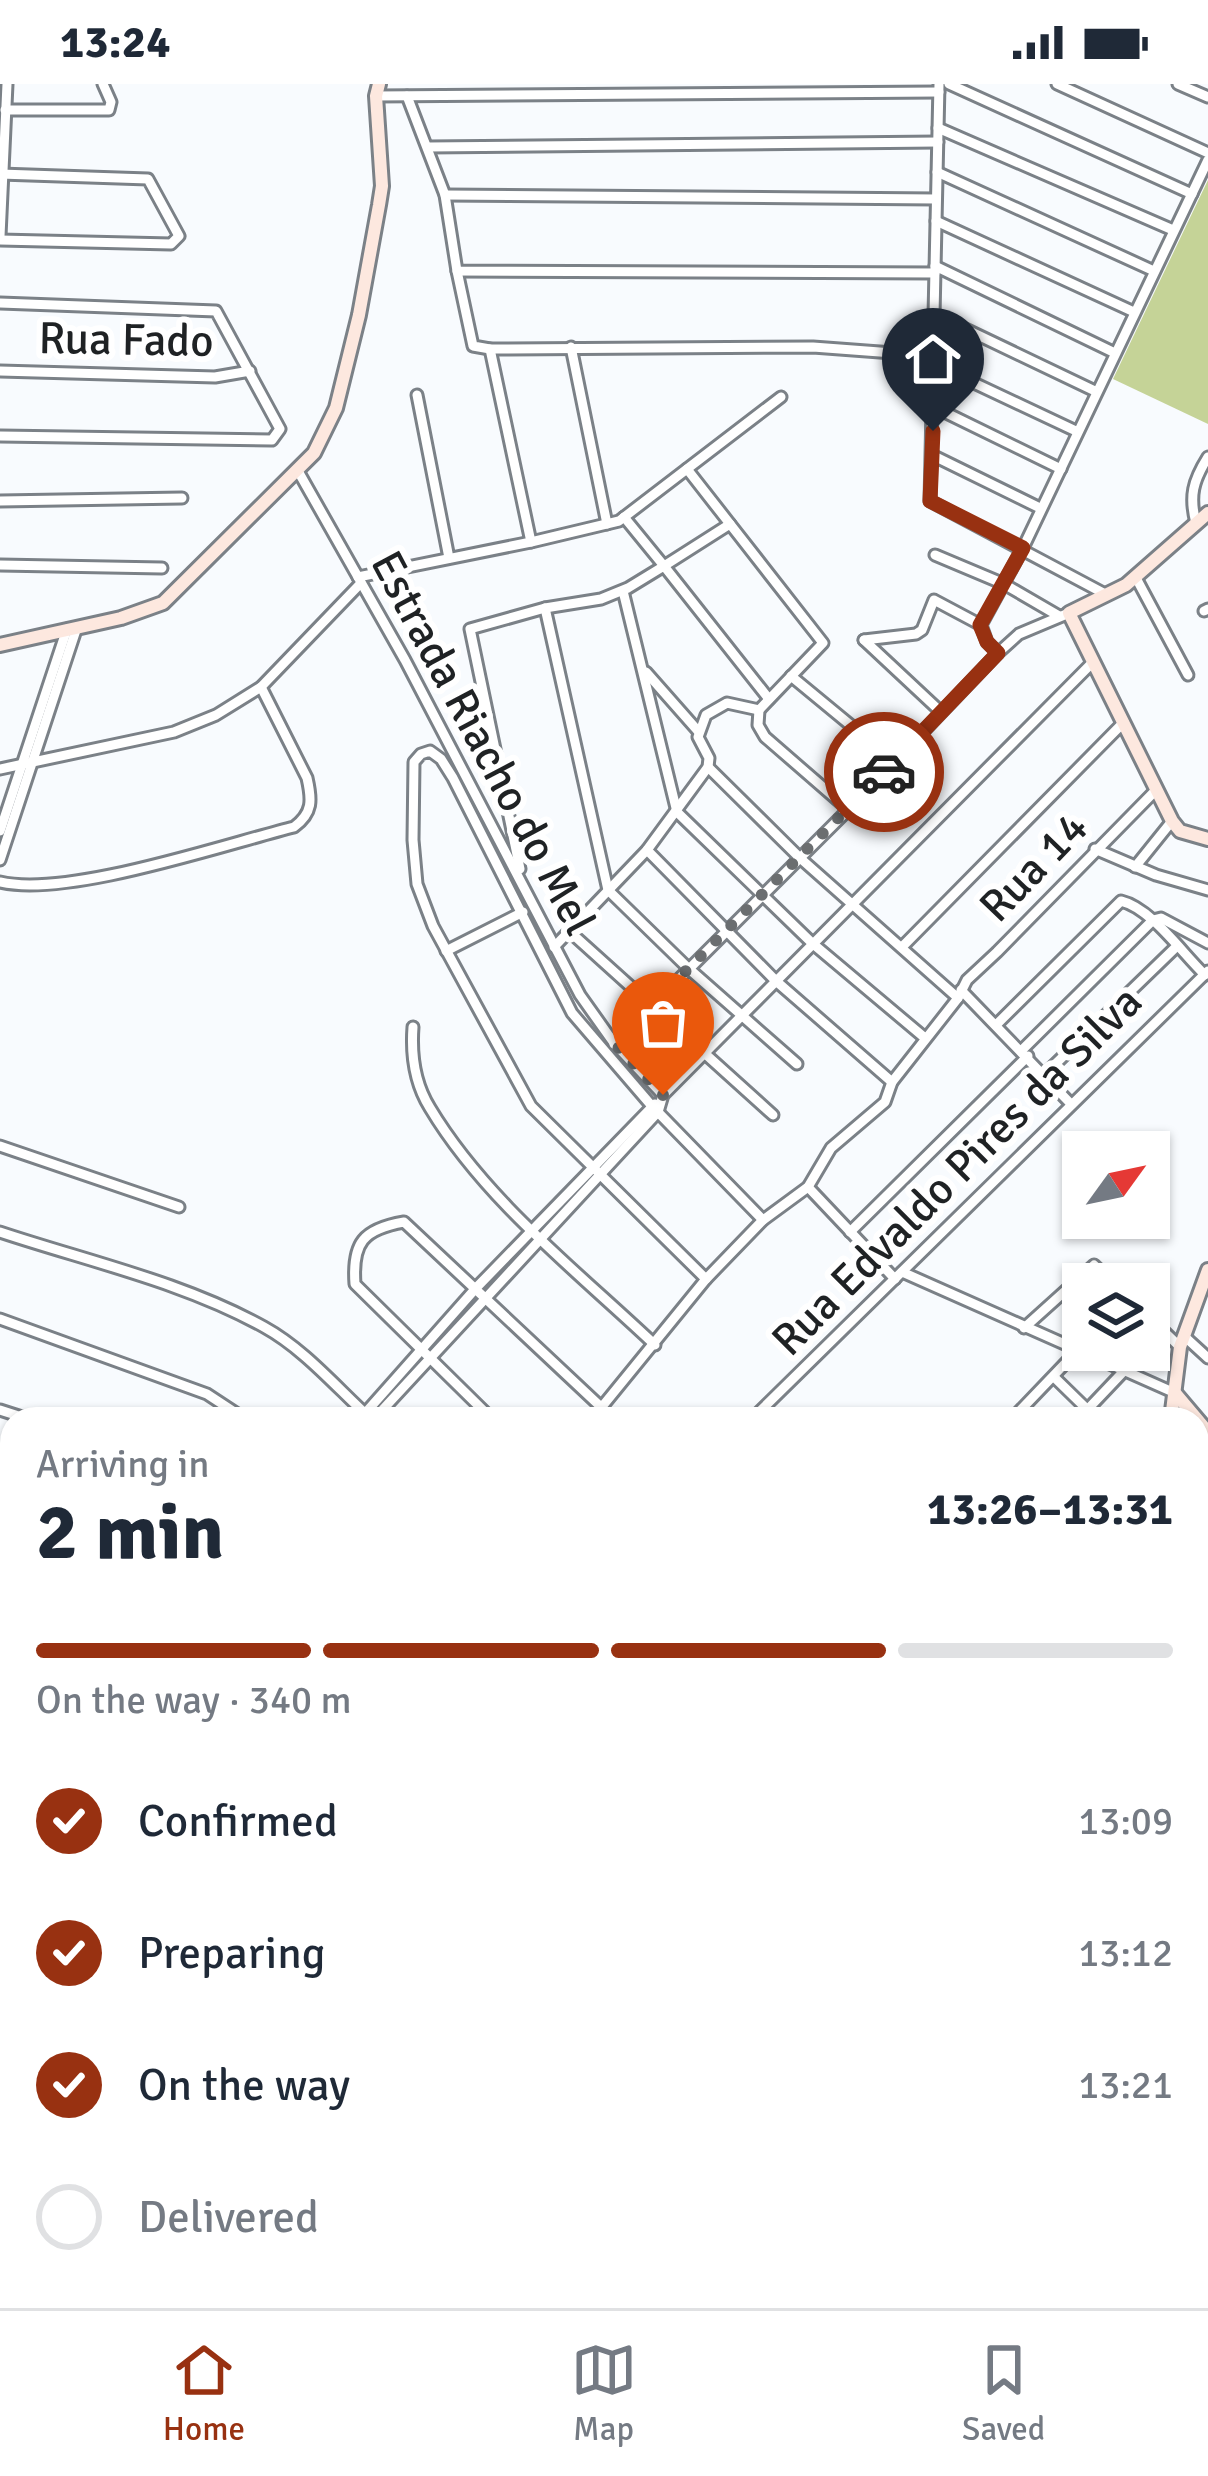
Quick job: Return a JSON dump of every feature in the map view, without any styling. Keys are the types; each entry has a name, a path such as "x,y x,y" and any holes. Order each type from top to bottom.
{"main road":[{"path":"0,645 147,610 174,596 314,453 332,422 359,315 382,186 378,90"},
{"path":"1208,513 1107,596 1064,615 1172,821 1180,831 1208,838"},
{"path":"1173,1407 1182,1341 1204,1298 1208,1270"},
{"path":"1175,1393 1187,1407"}],"street":[{"path":"2,174 148,179 179,236 172,244 0,238 3,110 7,84"},
{"path":"3,110 109,110 111,102 103,84"},
{"path":"980,625 1023,548 1208,156 1057,84"},
{"path":"1184,85 1208,97"},
{"path":"378,90 407,96 942,87 1192,194"},
{"path":"942,87 930,501 1107,596"},
{"path":"407,96 446,195 473,346 814,347 933,356"},
{"path":"938,128 1173,230"},
{"path":"428,147 938,142"},
{"path":"937,172 1154,271"},
{"path":"446,195 936,199"},
{"path":"936,221 1134,312"},
{"path":"457,271 935,269 1115,353"},
{"path":"0,303 210,309 220,314 280,429 277,439 263,440 0,436"},
{"path":"934,314 1096,391"},
{"path":"571,347 607,524"},
{"path":"490,349 531,542"},
{"path":"933,356 940,367 1076,431"},
{"name":"Rua Fado","path":"0,370 215,377 250,371"},
{"path":"417,395 449,559"},
{"path":"0,769 190,727 217,715 261,687 360,580 624,517 781,397"},
{"path":"932,406 1060,469"},
{"path":"934,456 1040,508"},
{"path":"1196,523 1193,486 1208,458"},
{"path":"687,470 823,642 758,710 758,725 765,737 848,809"},
{"name":"Estrada Riacho do Mel","path":"298,471 610,1048 763,1220"},
{"path":"0,501 182,498"},
{"path":"624,517 769,699"},
{"path":"524,886 470,629 622,591 730,524"},
{"path":"935,555 1064,615"},
{"path":"0,565 161,568"},
{"path":"1135,576 1188,675"},
{"path":"622,591 677,812 812,944 925,1038"},
{"path":"940,712 864,640 916,634 934,600 980,625 998,653"},
{"path":"545,608 608,890 797,1064"},
{"path":"706,1279 522,1095 446,951 417,884 414,763 430,752 441,759 572,1013 610,1048 998,653 1019,634 1064,615"},
{"path":"0,860 72,628"},
{"path":"377,1407 476,1288 537,1232 741,1014 1092,663"},
{"path":"641,668 698,731 708,766 850,904 997,1024 1071,1104"},
{"path":"791,676 894,760"},
{"path":"0,882 22,887 73,881 294,827 307,815 311,794 261,687"},
{"path":"698,731 706,715 727,703 758,710"},
{"path":"902,946 1124,722"},
{"path":"0,831 27,765"},
{"path":"554,947 647,850 708,766"},
{"name":"Rua 14","path":"601,1407 706,1279 763,1220 808,1186 831,1148 885,1102 892,1082 975,970 1156,790"},
{"path":"1136,867 1172,821"},
{"path":"647,850 776,981 892,1082"},
{"path":"1095,850 1208,890"},
{"path":"997,1024 1118,903 1128,901 1207,974"},
{"path":"446,951 523,912"},
{"path":"850,1232 1151,921 1161,918 1208,944"},
{"path":"569,931 707,1051 772,1115"},
{"path":"1045,1074 1176,947"},
{"name":"Rua Edvaldo Pires da Silva","path":"764,1407 1207,974"},
{"path":"413,1027 418,1082 428,1106 464,1156 655,1345"},
{"path":"0,1145 179,1207"},
{"path":"808,1186 898,1275 1062,1344"},
{"path":"480,1407 355,1284 353,1256 365,1236 383,1225 404,1222 601,1407"},
{"path":"0,1232 155,1282 262,1326 304,1355 356,1407"},
{"path":"426,1353 486,1297 537,1232"},
{"path":"1024,1328 1062,1294"},
{"path":"0,1319 207,1394 227,1407"},
{"path":"1170,1332 1208,1358"},
{"path":"1028,1407 1062,1369"},
{"path":"1089,1407 1123,1372 1175,1393"},
{"path":"1054,1378 1085,1407"}],"green space":[{"path":"1208,180 1208,424 1113,379"}],"way so far":[{"path":"663,1095 614,1043 884,772"}],"route":[{"path":"884,772 998,653 980,625 1023,548 932,504 933,431"}]}
